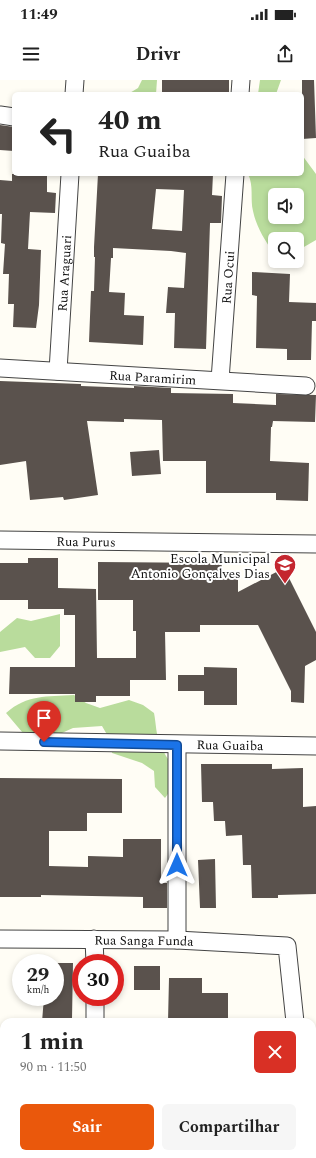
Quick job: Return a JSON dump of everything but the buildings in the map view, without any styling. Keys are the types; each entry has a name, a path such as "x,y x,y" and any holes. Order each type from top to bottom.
{"street":[{"path":"74,92 75,80"},
{"path":"240,92 241,80"},
{"path":"0,115 12,117"},
{"name":"Rua Araguari","path":"58,371 70,176"},
{"name":"Rua Ocui","path":"220,380 235,176"},
{"name":"Rua Paramirim","path":"0,368 306,386"},
{"name":"Rua Purus","path":"0,540 316,544"},
{"name":"Rua Guaiba","path":"0,741 316,746"},
{"path":"177,745 177,940"},
{"name":"Rua Sanga Funda","path":"0,939 177,940 287,946 296,1018"},
{"path":"94,939 94,954"},
{"path":"95,1006 95,1018"}],"green space":[{"path":"142,80 157,80 156,92 131,92 138,88"},
{"path":"260,80 281,80 277,92 258,92"},
{"path":"304,158 316,174 316,240 304,247 304,232 268,232 268,244 254,217 251,183 249,176 304,176"},
{"path":"60,614 60,646 50,658 35,658 25,647 0,652 0,632 17,618 31,621"},
{"path":"74,695 86,703 100,708 129,700 143,705 154,713 159,740 164,753 175,770 176,775 172,788 165,798 155,787 154,771 142,763 112,753 109,738 102,726 73,728 44,741 28,739 6,713 22,702 30,699"}],"place":[{"name":"Escola Municipal Antonio Gonçalves Dias","path":"285,584"}],"route":[{"path":"44,742 177,745 177,865"}]}
